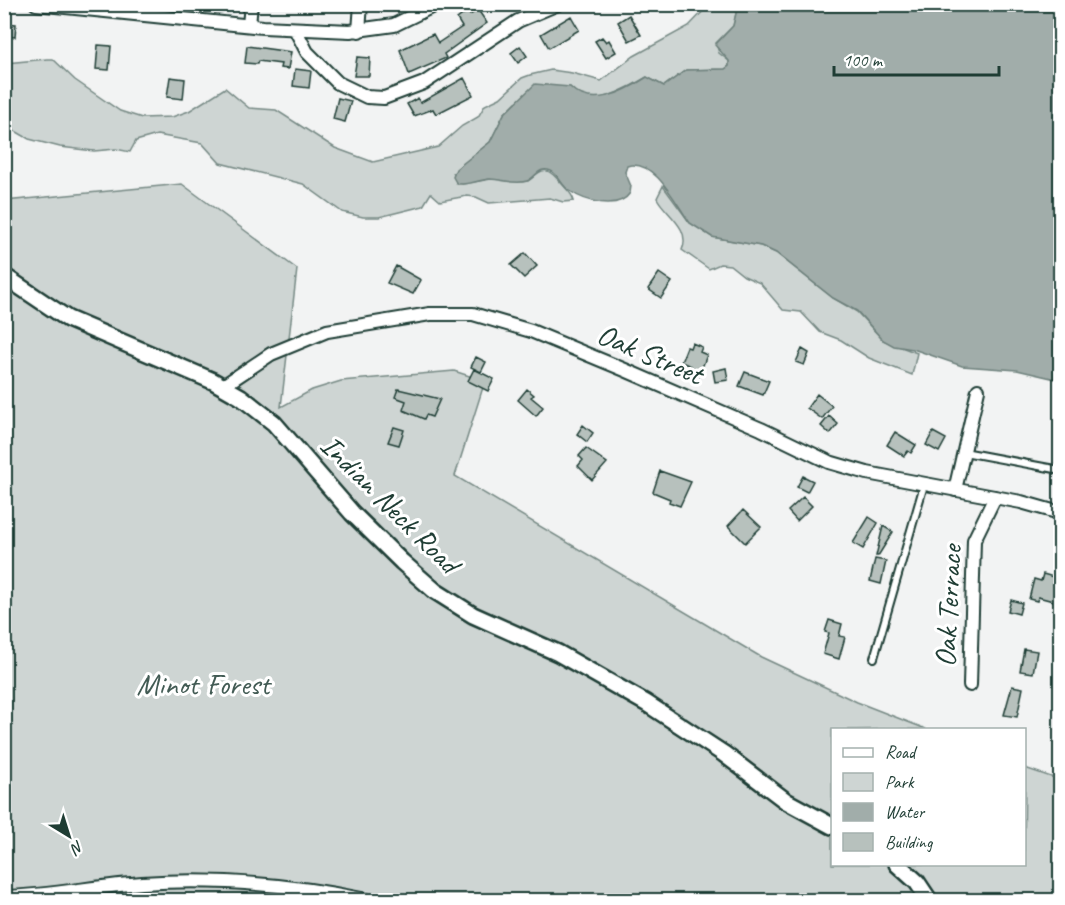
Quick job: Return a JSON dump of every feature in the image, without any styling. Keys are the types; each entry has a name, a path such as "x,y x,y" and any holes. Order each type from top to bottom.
{"street":[{"path":"36,4 140,9 249,25 358,31 401,23 437,4"},
{"path":"249,25 251,4"},
{"path":"358,31 361,4"},
{"path":"295,29 307,52 338,83 368,97 384,98 424,83 518,21 558,4"},
{"name":"Indian Neck Road","path":"4,276 68,319 223,386 250,403 274,423 352,513 435,591 473,615 558,653 646,703 724,754 779,796 831,825"},
{"name":"Oak Street","path":"223,386 271,354 327,332 430,314 472,314 531,331 633,373 761,429 829,462 924,485 995,497 1060,513"},
{"path":"955,490 978,390"},
{"name":"Oak Terrace","path":"970,685 974,540 995,497"},
{"path":"899,866 917,882 929,900"},
{"path":"4,897 58,894 126,884 196,881 295,889 366,900"}],"lane":[{"path":"964,452 1060,470"},
{"path":"874,658 924,485"}],"green space":[{"path":"709,5 738,5 733,26 716,43 719,53 729,61 729,66 725,69 686,70 664,86 647,77 600,98 583,97 570,87 516,102 504,114 490,142 453,173 462,184 491,179 528,181 538,173 546,171 558,179 574,201 563,202 550,198 489,203 467,196 440,201 431,193 423,206 379,217 363,217 342,212 303,184 220,163 202,143 157,135 136,141 130,152 116,149 94,151 60,147 29,139 5,125 6,63 53,59 75,80 120,111 142,118 172,117 189,111 225,88 249,108 276,110 335,148 373,162 438,147 462,126 478,117 485,105 500,98 522,78 530,75 551,70 601,81 634,56 689,26"},
{"name":"Minot Forest","path":"182,184 297,269 281,407 312,390 341,381 454,371 485,381 455,476 761,657 857,702 923,728 831,728 831,866 1026,866 1026,768 1060,780 1060,900 5,900 5,201"},
{"path":"663,186 690,223 712,237 761,246 776,253 833,298 857,312 883,340 917,353 912,375 869,358 841,340 820,332 801,312 783,310 760,283 744,276 730,265 720,264 709,269 682,250 684,242 680,228 657,198"}],"water":[{"path":"738,5 1060,5 1060,380 1017,370 962,366 913,349 894,346 883,340 857,311 833,298 776,253 761,246 712,237 690,223 664,184 647,169 637,165 627,166 625,172 631,186 630,193 618,202 609,203 592,201 576,195 567,189 554,173 547,170 540,171 530,180 522,182 490,179 457,184 453,177 456,169 490,142 504,114 535,84 570,87 579,94 598,97 618,93 647,77 664,86 686,70 725,69 729,66 729,61 715,45 733,26"}],"building":[{"path":"478,10 487,23 444,54 446,58 409,74 400,50 433,34 438,43 462,27 457,19 468,11 470,15"},
{"path":"629,15 641,35 629,41 618,22"},
{"path":"571,16 579,30 549,48 541,34"},
{"path":"4,23 16,24 15,37 4,36"},
{"path":"602,37 606,42 609,40 616,52 606,58 595,41"},
{"path":"98,45 111,46 109,70 96,69"},
{"path":"247,46 291,52 288,69 280,68 281,64 258,61 257,64 245,63"},
{"path":"520,46 527,56 518,63 511,53"},
{"path":"357,57 370,58 369,76 354,76"},
{"path":"295,69 311,71 309,88 293,86"},
{"path":"170,77 185,79 183,99 167,97"},
{"path":"464,78 473,95 436,114 433,109 414,116 407,104 418,98 420,103"},
{"path":"338,98 351,101 345,122 333,119"},
{"path":"525,253 537,266 524,278 511,265"},
{"path":"396,266 421,280 413,294 387,283"},
{"path":"659,273 672,282 661,298 648,289"},
{"path":"692,343 702,347 700,352 707,355 698,378 688,374 691,366 681,362 687,347 690,348"},
{"path":"802,349 809,353 804,365 796,362"},
{"path":"476,357 486,362 481,372 471,367"},
{"path":"726,368 728,380 715,382 713,371"},
{"path":"474,369 494,379 488,391 468,381"},
{"path":"745,372 769,381 763,395 739,386"},
{"path":"398,389 440,399 432,417 426,415 424,419 403,410 406,401 395,397"},
{"path":"527,389 534,395 531,397 543,407 536,416 518,400"},
{"path":"817,394 832,406 822,419 807,408"},
{"path":"829,416 838,424 830,434 821,426"},
{"path":"583,425 593,433 587,442 577,434"},
{"path":"394,427 404,430 399,445 388,442"},
{"path":"895,432 916,445 911,453 908,451 904,456 887,445"},
{"path":"933,432 946,439 939,452 926,445"},
{"path":"586,448 607,463 592,480 578,466 583,460 579,456"},
{"path":"660,471 691,482 680,506 653,492"},
{"path":"803,476 813,481 807,492 797,487"},
{"path":"803,497 812,506 797,521 788,511"},
{"path":"743,510 761,527 745,543 728,526"},
{"path":"869,517 878,523 863,549 853,543"},
{"path":"883,526 893,532 876,556"},
{"path":"875,559 886,561 881,584 870,581"},
{"path":"1043,574 1057,578 1055,586 1060,588 1057,602 1038,597 1037,601 1029,599 1034,579 1041,581"},
{"path":"1011,600 1022,603 1019,614 1008,611"},
{"path":"829,620 842,624 839,636 845,637 839,659 823,654 829,633 825,632"},
{"path":"1024,649 1037,651 1033,673 1020,671"},
{"path":"1012,686 1023,688 1017,717 1004,715"}]}
